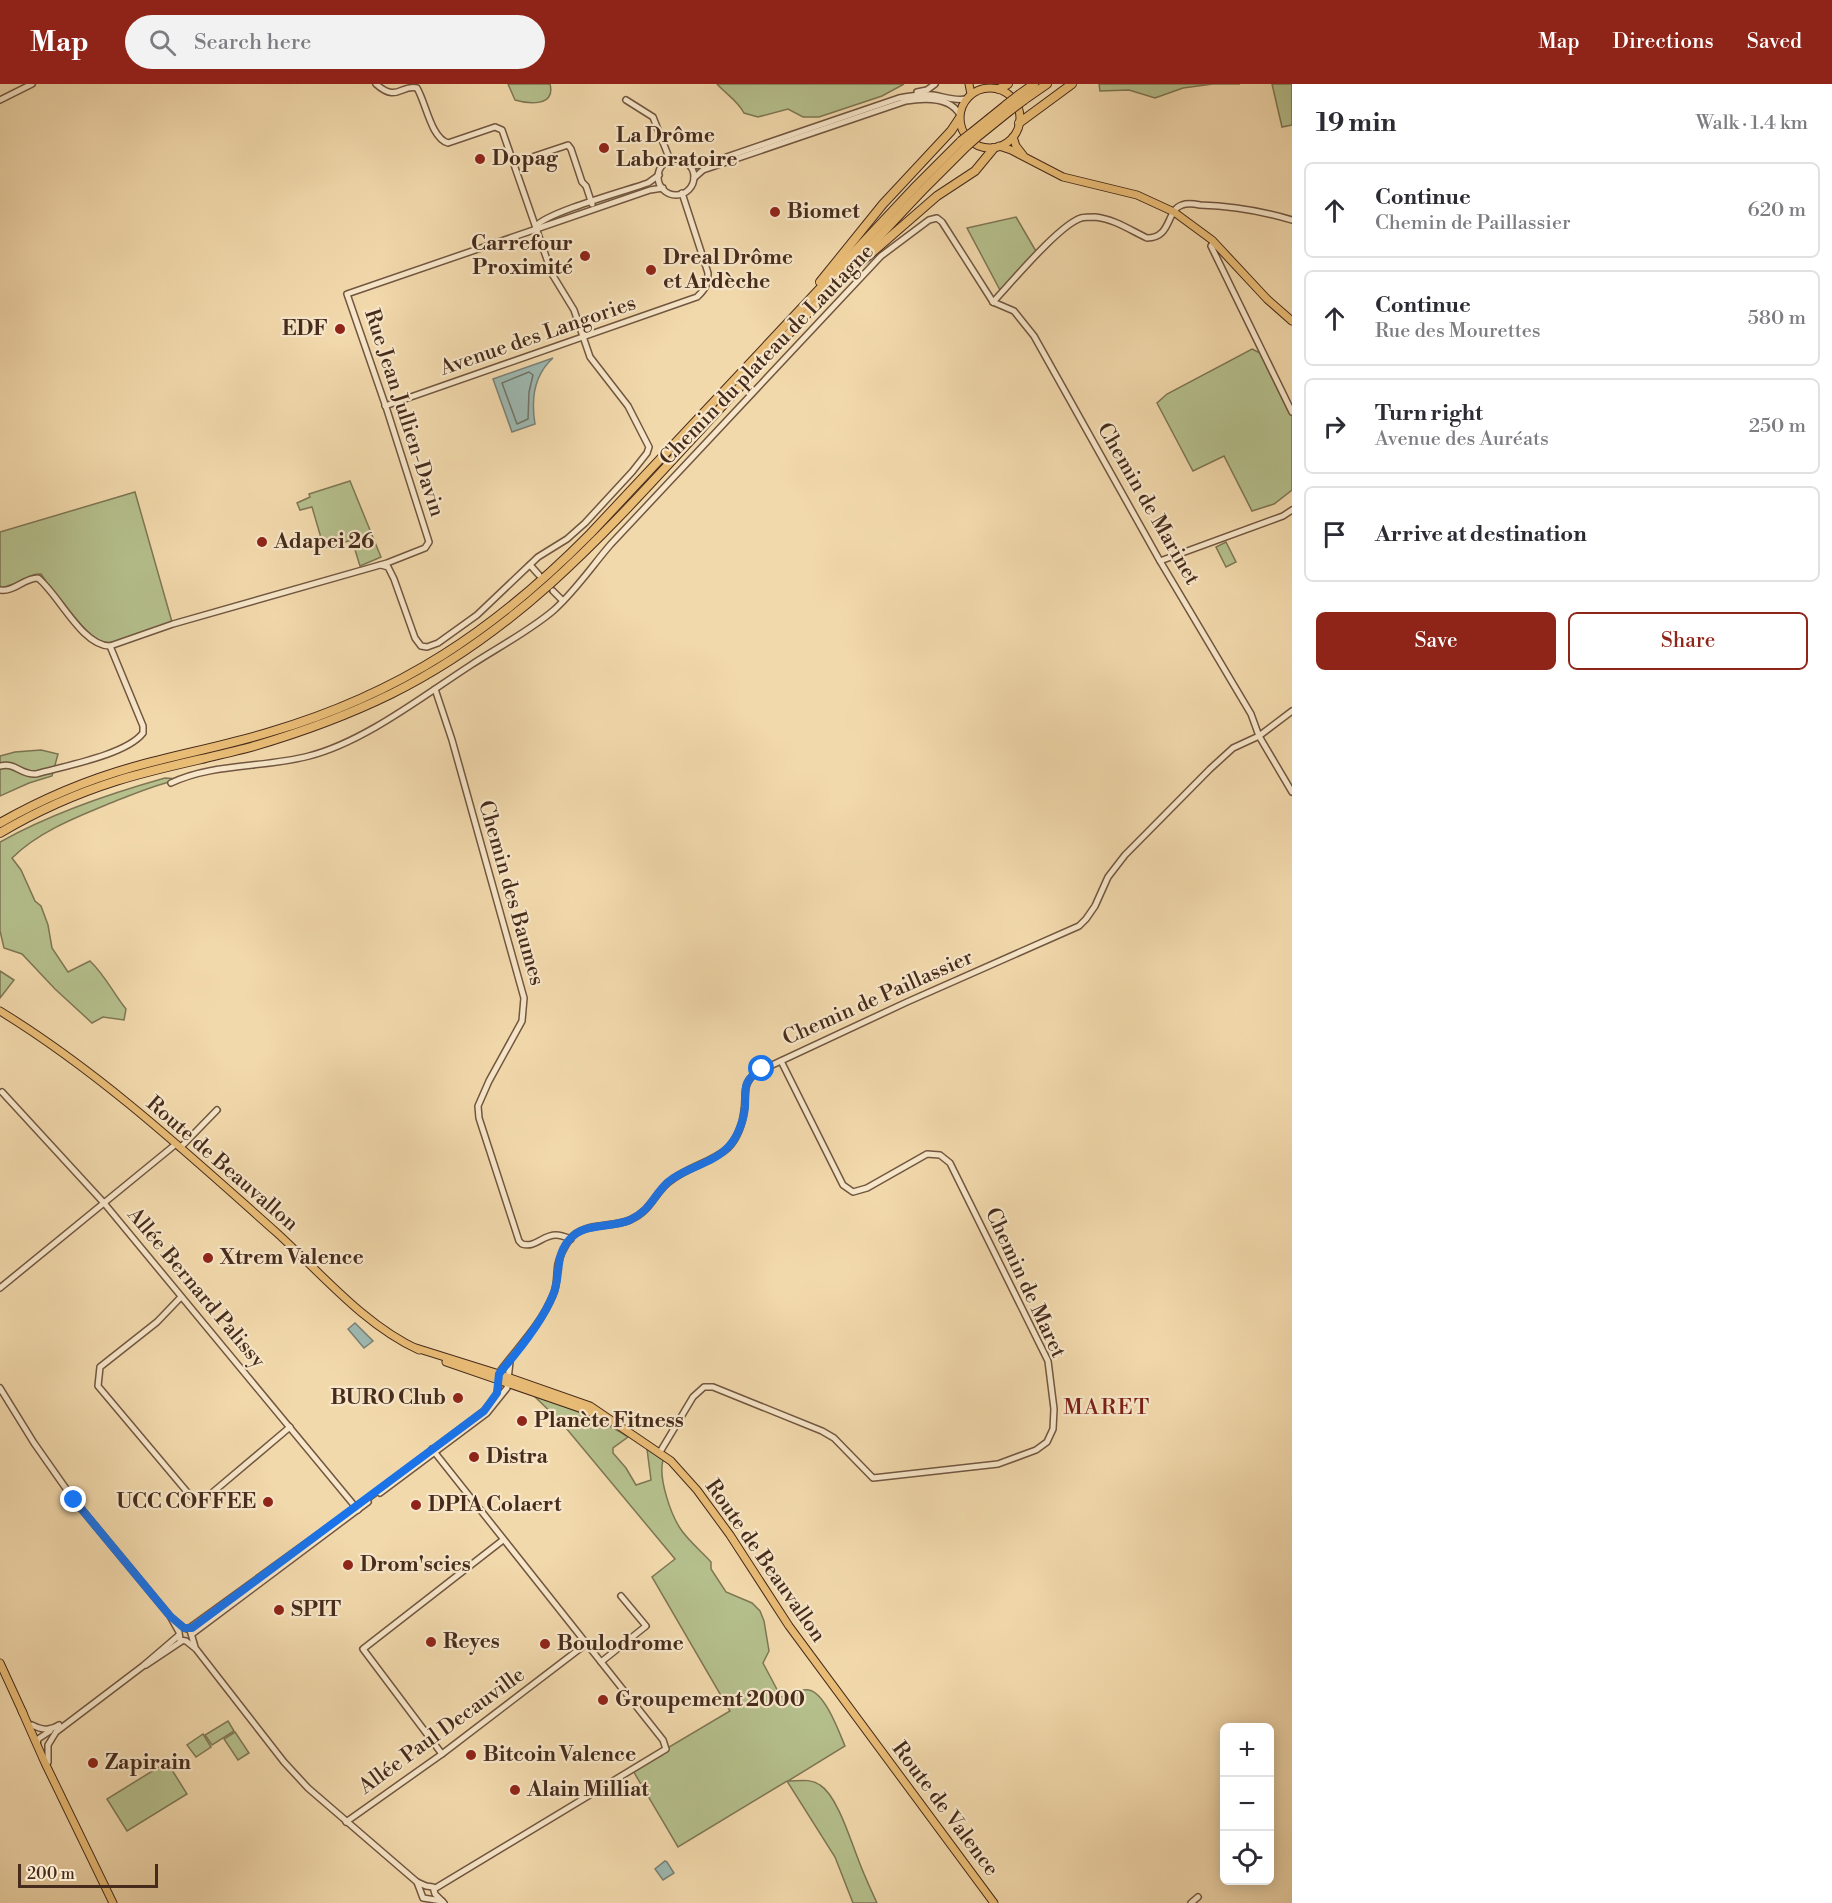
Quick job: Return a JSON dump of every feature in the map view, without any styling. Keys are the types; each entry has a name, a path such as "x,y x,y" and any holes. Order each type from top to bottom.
{"highway":[{"path":"999,89 1008,84"},
{"path":"0,823 47,799 91,781 134,767 268,733 318,717 370,695 421,668 510,608 556,568 915,186 1022,97 1034,84"},
{"path":"1022,97 1047,84"},
{"path":"1019,123 1072,84"},
{"path":"763,349 883,204 951,131 959,117"},
{"path":"0,833 53,805 109,784 148,771 262,743 342,716 393,693 458,656 524,607 578,558 665,468 964,144"},
{"path":"817,302 937,196 970,176 994,147"}],"main road":[{"path":"969,84 969,96 959,117 962,130 969,140 977,145 994,147 1025,157 1063,177 1137,195 1174,212 1214,242 1267,299 1292,321"},
{"path":"969,96 985,86 1007,93 1017,104 1019,123 1013,137 994,147"},
{"path":"1013,137 1016,147 1025,157"},
{"name":"Route de Beauvallon","path":"0,1011 94,1076 178,1146 281,1237 366,1317 390,1335 416,1348 590,1411 616,1423 660,1452 684,1474 697,1490 730,1535 789,1626 870,1735"},
{"path":"0,1666 48,1762 51,1773"},
{"path":"22,1711 32,1725 51,1773 113,1903"},
{"name":"Route de Valence","path":"870,1735 994,1903"}],"street":[{"path":"0,100 32,84"},
{"path":"376,84 391,92 407,86 417,88 435,132 444,142 448,143 498,127 504,133 552,274 574,310 583,337"},
{"path":"690,166 703,165 908,93 927,90 935,84"},
{"path":"898,98 920,95 955,100 969,96"},
{"path":"536,228 650,190 663,188 674,194 682,193 690,188 694,178 703,170 906,101 932,99 957,110 959,117"},
{"path":"626,100 653,117 670,160"},
{"path":"514,163 568,146 582,182 586,186 593,209"},
{"path":"663,188 659,175 661,168 670,160 681,160 690,166 694,178"},
{"path":"536,228 539,222 554,214 648,183 659,175"},
{"name":"Avenue des Langories","path":"385,406 697,297 708,282 706,266 682,193"},
{"path":"993,302 1054,237 1081,218 1107,219 1152,238 1161,233 1174,209 1182,204 1219,206 1292,220"},
{"name":"Chemin du plateau de Lautagne","path":"562,601 573,592 626,527 881,256 920,225 937,218 942,222 993,302"},
{"name":"Rue Jean Jullien-Davin","path":"379,565 425,548 429,542 346,292 536,228"},
{"path":"1214,242 1211,246 1292,412"},
{"name":"Chemin de Marinet","path":"993,302 1014,310 1034,336 1160,561 1251,714 1259,736 1292,792"},
{"name":"Chemin du plateau de Lautagne","path":"530,565 585,523 647,453 647,441 638,423 620,394 590,357 583,337"},
{"path":"1160,561 1283,516 1292,510"},
{"path":"0,590 9,590 27,580 38,578 86,634 103,646 110,646 173,624 379,565 388,567 415,638 421,646 427,648 438,643 477,615 530,565 539,575"},
{"path":"171,783 215,770 298,758 337,747 359,736 544,618 562,601 553,591"},
{"path":"0,766 11,765 27,775 36,774 97,757 138,739 143,733 143,726 110,646"},
{"name":"Chemin des Baumes","path":"435,689 452,740 524,998 522,1021 489,1081 478,1106 479,1118 519,1241 531,1246 548,1236 557,1235 571,1239"},
{"name":"Chemin de Paillassier","path":"571,1239 584,1230 621,1224 638,1216 653,1203 668,1183 730,1146 743,1118 744,1091 755,1073 1079,926 1095,906 1108,877 1125,855 1224,756 1243,742 1259,736 1292,711"},
{"name":"Chemin de Maret","path":"660,1452 693,1397 704,1387 713,1387 822,1431 834,1438 873,1478 998,1464 1036,1450 1047,1442 1053,1429 1054,1409 1047,1361 950,1163 940,1155 927,1154 867,1188 854,1192 843,1185 781,1060"},
{"name":"Allée Bernard Palissy","path":"2,1092 104,1203 357,1508"},
{"path":"0,1288 178,1146 216,1110"},
{"path":"434,1451 484,1411 497,1393 499,1377 551,1300 556,1287 560,1257 571,1239"},
{"path":"181,1297 157,1322 100,1367 98,1386 194,1498 206,1498 290,1427"},
{"path":"37,1741 74,1717 480,1419 502,1395 508,1380 510,1360"},
{"path":"0,1388 28,1434 74,1500 170,1616 284,1762 308,1788 424,1889"},
{"path":"424,1889 423,1898 427,1900 666,1749 663,1740 502,1540 434,1451"},
{"path":"442,1754 363,1649 502,1540"},
{"path":"601,1662 646,1626 621,1596"},
{"name":"Allée Paul Decauville","path":"346,1822 442,1754 586,1644"},
{"path":"32,1725 51,1733"},
{"path":"48,1762 51,1733"},
{"path":"424,1889 431,1886 434,1894 443,1902"},
{"path":"1191,1903 1198,1897"}],"green space":[{"path":"508,84 550,84 551,91 549,97 540,102 520,101 515,100"},
{"path":"717,84 904,84 882,96 819,117 803,117 788,109 758,117 744,113"},
{"path":"1099,84 1213,84 1183,88 1155,98 1129,90 1100,91"},
{"path":"1272,84 1292,84 1292,125 1282,127"},
{"path":"1016,217 1037,253 1000,290 967,228"},
{"path":"1252,349 1264,355 1292,412 1292,490 1274,504 1252,511 1224,456 1193,471 1157,403 1167,394"},
{"path":"350,481 381,557 360,566 352,540 324,548 312,507 300,510 297,503 310,497 309,494"},
{"path":"135,492 172,622 127,638 104,643 80,624 41,574 30,576 11,587 0,590 0,532"},
{"path":"1226,542 1236,562 1226,567 1216,547"},
{"path":"41,750 58,754 52,776 0,796 0,756"},
{"path":"165,778 180,779 133,794 62,824 35,839 12,858 21,870 35,901 41,906 48,925 52,948 68,972 90,961 126,1009 124,1020 103,1017 92,1023 22,954 4,948 0,931 0,842 81,805"},
{"path":"0,971 14,980 0,998"},
{"path":"534,1396 594,1419 628,1437 613,1448 613,1453 626,1468 636,1485 651,1480 647,1449 663,1460 662,1477 666,1497 682,1531 711,1562 711,1569 726,1592 752,1603 760,1611 769,1651 763,1663 781,1697 809,1690 821,1698 835,1723 845,1746 788,1781 812,1781 827,1791 833,1799 877,1903 853,1903 835,1857 787,1781 678,1847 632,1769 730,1711 652,1577 675,1559 561,1422"},
{"path":"228,1721 234,1731 212,1745 205,1735"},
{"path":"235,1732 249,1753 238,1760 224,1739"},
{"path":"203,1734 211,1747 196,1757 187,1745"},
{"path":"167,1762 187,1794 127,1831 107,1799"}],"water":[{"path":"553,358 542,372 535,388 533,406 535,424 512,432 493,379"},
{"path":"355,1323 373,1341 364,1348 348,1329"},
{"path":"665,1861 674,1873 663,1880 655,1869"}],"place":[{"name":"La Drôme Laboratoire","path":"604,148"},
{"name":"Dopag","path":"480,159"},
{"name":"Biomet","path":"775,212"},
{"name":"Carrefour Proximité","path":"585,256"},
{"name":"Dreal Drôme et Ardèche","path":"651,270"},
{"name":"EDF","path":"340,329"},
{"name":"Adapei 26","path":"262,542"},
{"name":"Xtrem Valence","path":"208,1258"},
{"name":"BURO Club","path":"458,1398"},
{"name":"Planète Fitness","path":"522,1421"},
{"name":"Distra","path":"474,1457"},
{"name":"UCC COFFEE","path":"268,1502"},
{"name":"DPIA Colaert","path":"416,1505"},
{"name":"Drom'scies","path":"348,1565"},
{"name":"SPIT","path":"279,1610"},
{"name":"Reyes","path":"431,1642"},
{"name":"Boulodrome","path":"545,1644"},
{"name":"Groupement 2000","path":"603,1700"},
{"name":"Bitcoin Valence","path":"471,1755"},
{"name":"Zapirain","path":"93,1763"},
{"name":"Alain Milliat","path":"515,1790"}],"district":[{"name":"MARET","path":"1107,1407"}],"route":[{"path":"74,1500 136,1572 170,1616 184,1628 192,1628 484,1411 497,1393 499,1374 535,1326 551,1300 556,1287 560,1257 571,1239 584,1230 621,1224 638,1216 653,1203 662,1189 674,1178 720,1154 730,1146 743,1118 744,1091 751,1077 762,1069"}]}
